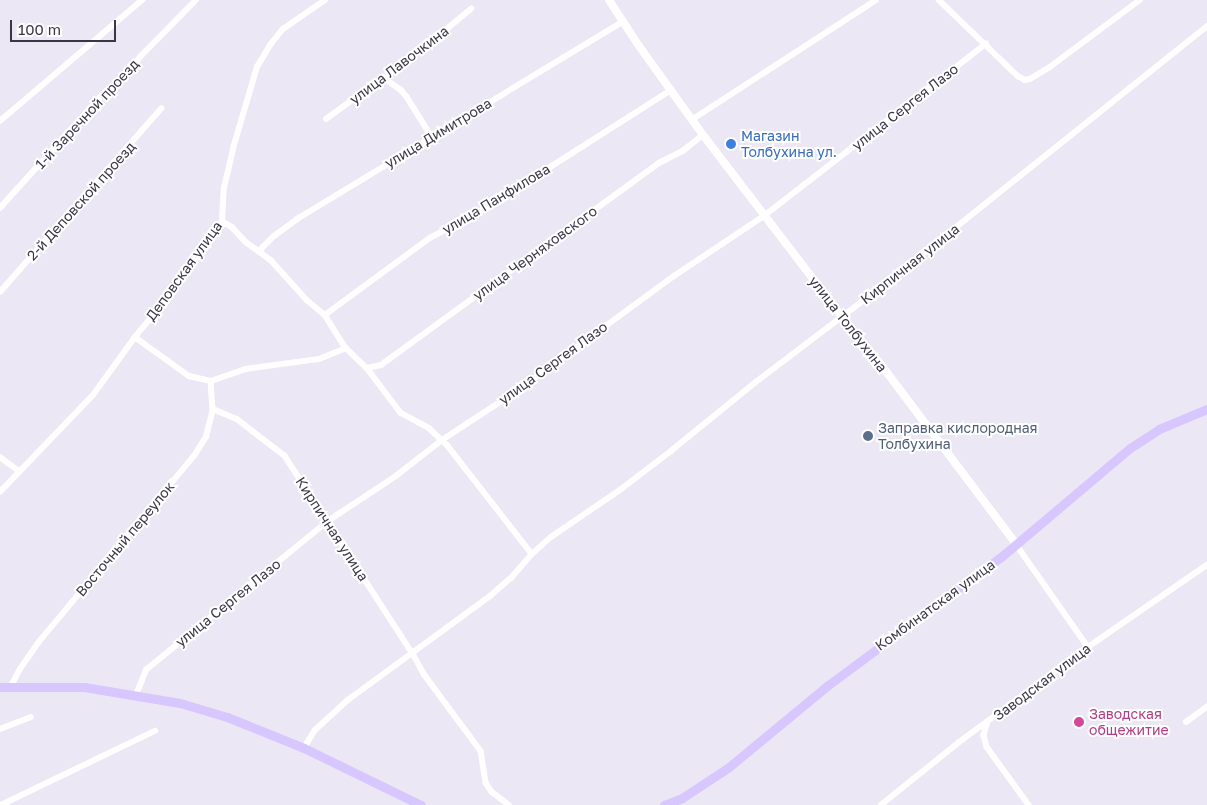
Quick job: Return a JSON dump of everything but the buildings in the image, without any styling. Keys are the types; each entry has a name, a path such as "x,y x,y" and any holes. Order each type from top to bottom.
{"main road":[{"name":"Комбинатская улица","path":"664,805 682,798 729,767 827,686 1002,557 1130,448 1159,429 1207,409"},
{"path":"0,687 84,687 180,703 227,717 304,748 421,805"}],"street":[{"path":"0,121 142,0"},
{"name":"1-й Заречной проезд","path":"0,208 104,93 123,79 141,56 196,0"},
{"name":"Деповская улица","path":"0,492 93,395 135,337 174,290 222,221 224,188 234,144 257,68 270,45 283,29 324,0"},
{"name":"улица Толбухина","path":"609,0 622,22 703,135 842,317 882,366 1016,544 1088,647"},
{"path":"693,119 876,0"},
{"path":"938,0 1018,76 1025,80 1030,80 1140,0"},
{"name":"улица Лавочкина","path":"326,119 426,48 471,9"},
{"name":"улица Димитрова","path":"259,251 274,236 297,219 622,22"},
{"name":"Кирпичная улица","path":"412,652 490,596 551,537 620,490 756,382 842,317 1207,26"},
{"name":"улица Сергея Лазо","path":"136,695 146,670 328,521 396,476 442,440 520,389 674,276 764,216 986,44"},
{"path":"384,78 407,97 432,137"},
{"name":"улица Панфилова","path":"325,315 430,238 486,208 671,90"},
{"name":"2-й Деповской проезд","path":"0,292 161,109"},
{"name":"улица Черняховского","path":"368,368 381,365 659,163 684,151 703,135"},
{"path":"222,221 285,273 307,300 325,315 346,348 368,368 401,413 429,428 442,440 494,502 532,554"},
{"path":"135,337 189,376 211,380 245,369 319,359 346,348"},
{"path":"211,380 212,409"},
{"name":"Кирпичная улица","path":"212,409 237,419 285,456 412,652 424,674 481,751 486,783 492,792 509,805"},
{"name":"Восточный переулок","path":"12,686 20,669 38,643 194,456 206,437 212,409"},
{"path":"0,457 19,471"},
{"name":"Заводская улица","path":"881,805 958,743 1088,647 1207,565"},
{"path":"304,748 315,730 348,700 412,652"},
{"path":"1186,722 1207,707"},
{"path":"0,729 30,717"},
{"path":"988,722 984,735 986,748 1029,805"},
{"path":"1,805 155,731"}],"place":[{"name":"Магазин Толбухина ул.","path":"731,144"},
{"name":"Заправка кислородная Толбухина","path":"868,436"},
{"name":"Заводская общежитие","path":"1079,722"}]}
